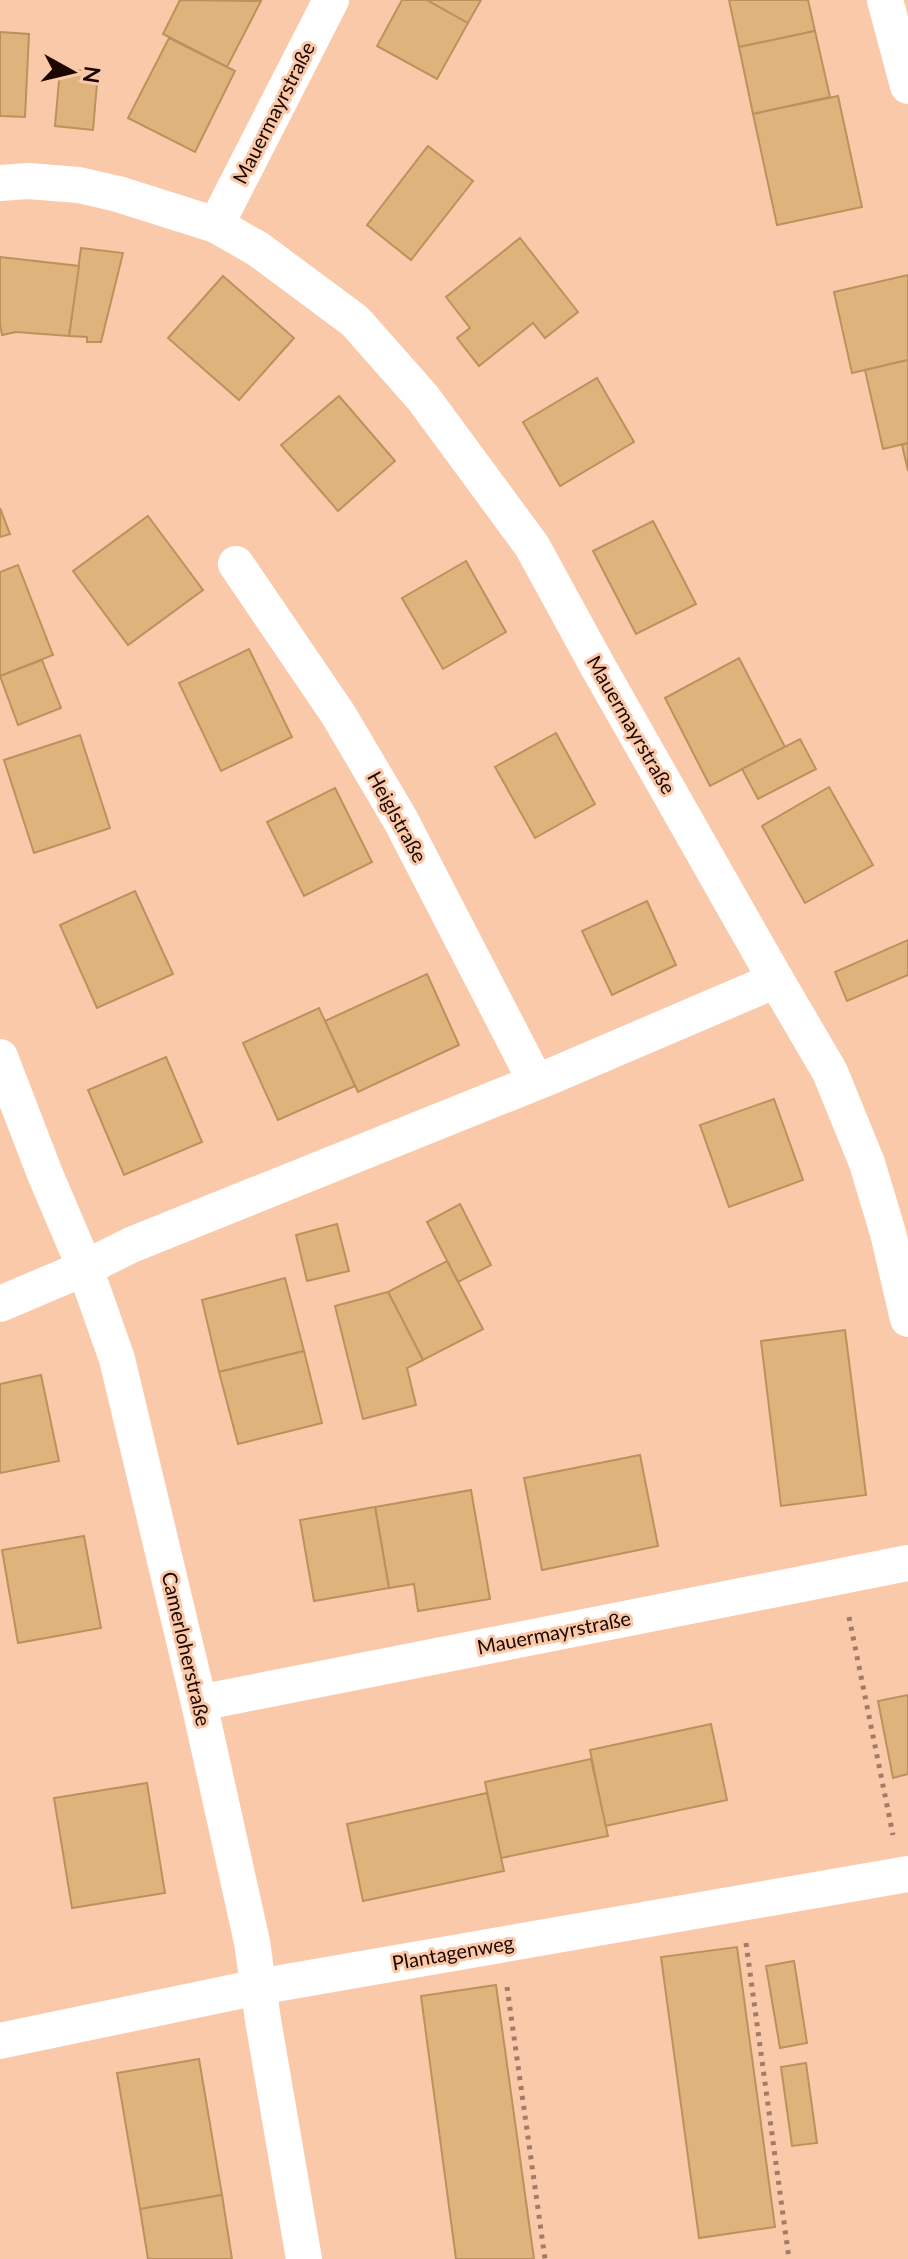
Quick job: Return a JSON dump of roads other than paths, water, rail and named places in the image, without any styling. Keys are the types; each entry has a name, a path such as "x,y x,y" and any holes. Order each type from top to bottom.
{"street":[{"name":"Mauermayrstraße","path":"216,225 331,0"},
{"path":"885,0 908,86"},
{"name":"Mauermayrstraße","path":"0,183 28,181 79,185 216,225 269,257 355,321 423,398 532,546 830,1072 867,1163 888,1233 908,1319"},
{"name":"Heiglstraße","path":"236,564 338,714 400,819 536,1082"},
{"path":"0,1304 131,1245 536,1082 776,980"},
{"name":"Camerloherstraße","path":"0,1057 85,1268 117,1359 252,1942 304,2259"},
{"name":"Mauermayrstraße","path":"199,1703 908,1563"},
{"name":"Plantagenweg","path":"0,2041 258,1987 902,1861"}]}
